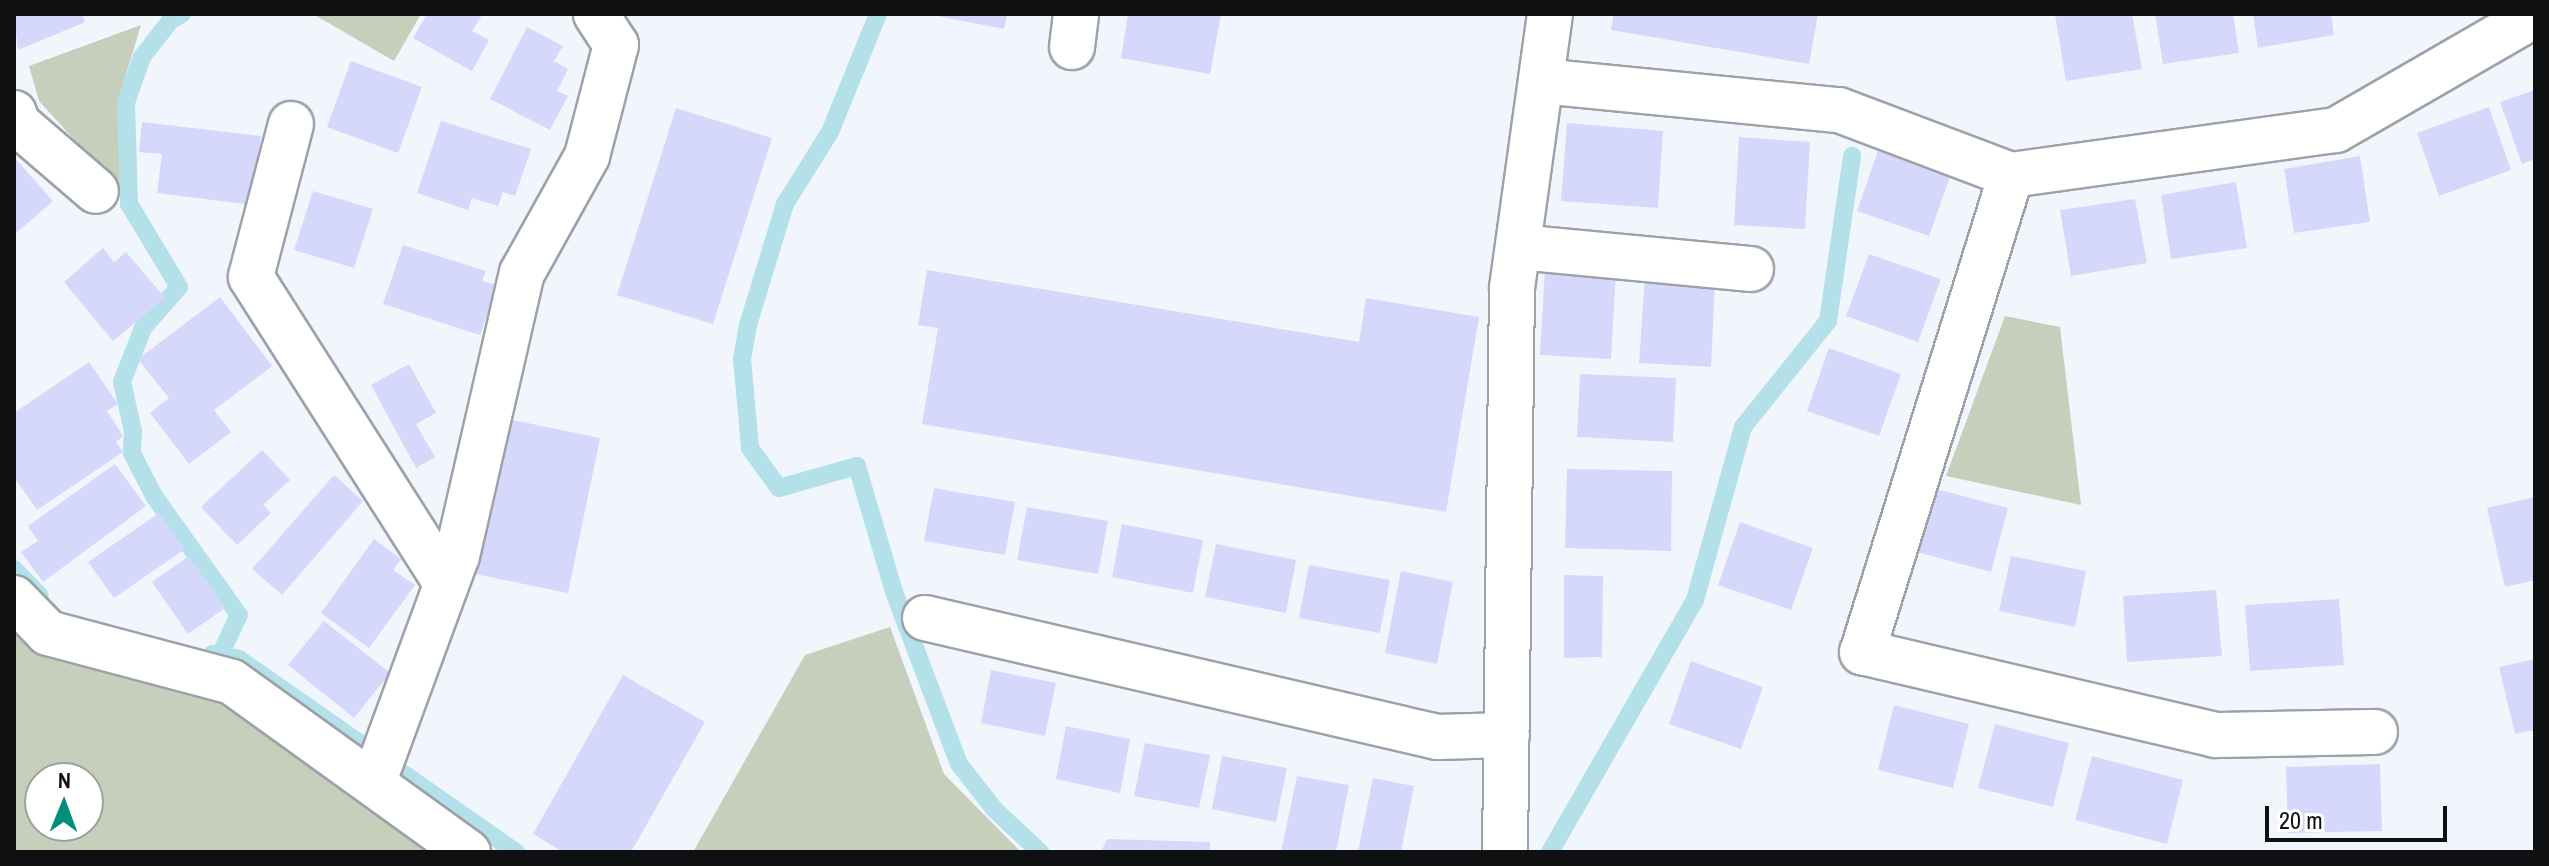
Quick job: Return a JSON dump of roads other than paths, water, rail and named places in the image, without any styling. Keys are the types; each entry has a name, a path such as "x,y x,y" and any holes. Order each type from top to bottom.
{"street":[{"path":"381,763 446,583 522,273 587,156 616,45 596,14"},
{"path":"1505,852 1512,288 1550,14"},
{"path":"1541,81 1839,110 2011,175 2336,130 2535,15"},
{"path":"14,113 17,123 96,191"},
{"path":"291,124 251,277 446,583"},
{"path":"2011,175 1862,652 2215,735 2375,732"},
{"path":"1518,247 1751,269"},
{"path":"14,598 48,633 232,682 381,763 468,852"},
{"path":"925,618 1437,737 1507,735"}],"waterway":[{"path":"182,14 171,20 142,57 126,103 129,204 179,287 143,328 122,382 133,431 132,453 154,496 239,615 220,655"},
{"path":"878,14 830,132 785,204 748,325 742,358 750,448 779,488 857,466 894,592 959,764 995,810 1040,852"},
{"path":"1550,852 1695,600 1743,427 1828,321 1852,156"},
{"path":"14,569 40,596"},
{"path":"212,654 239,659 516,852"}]}
